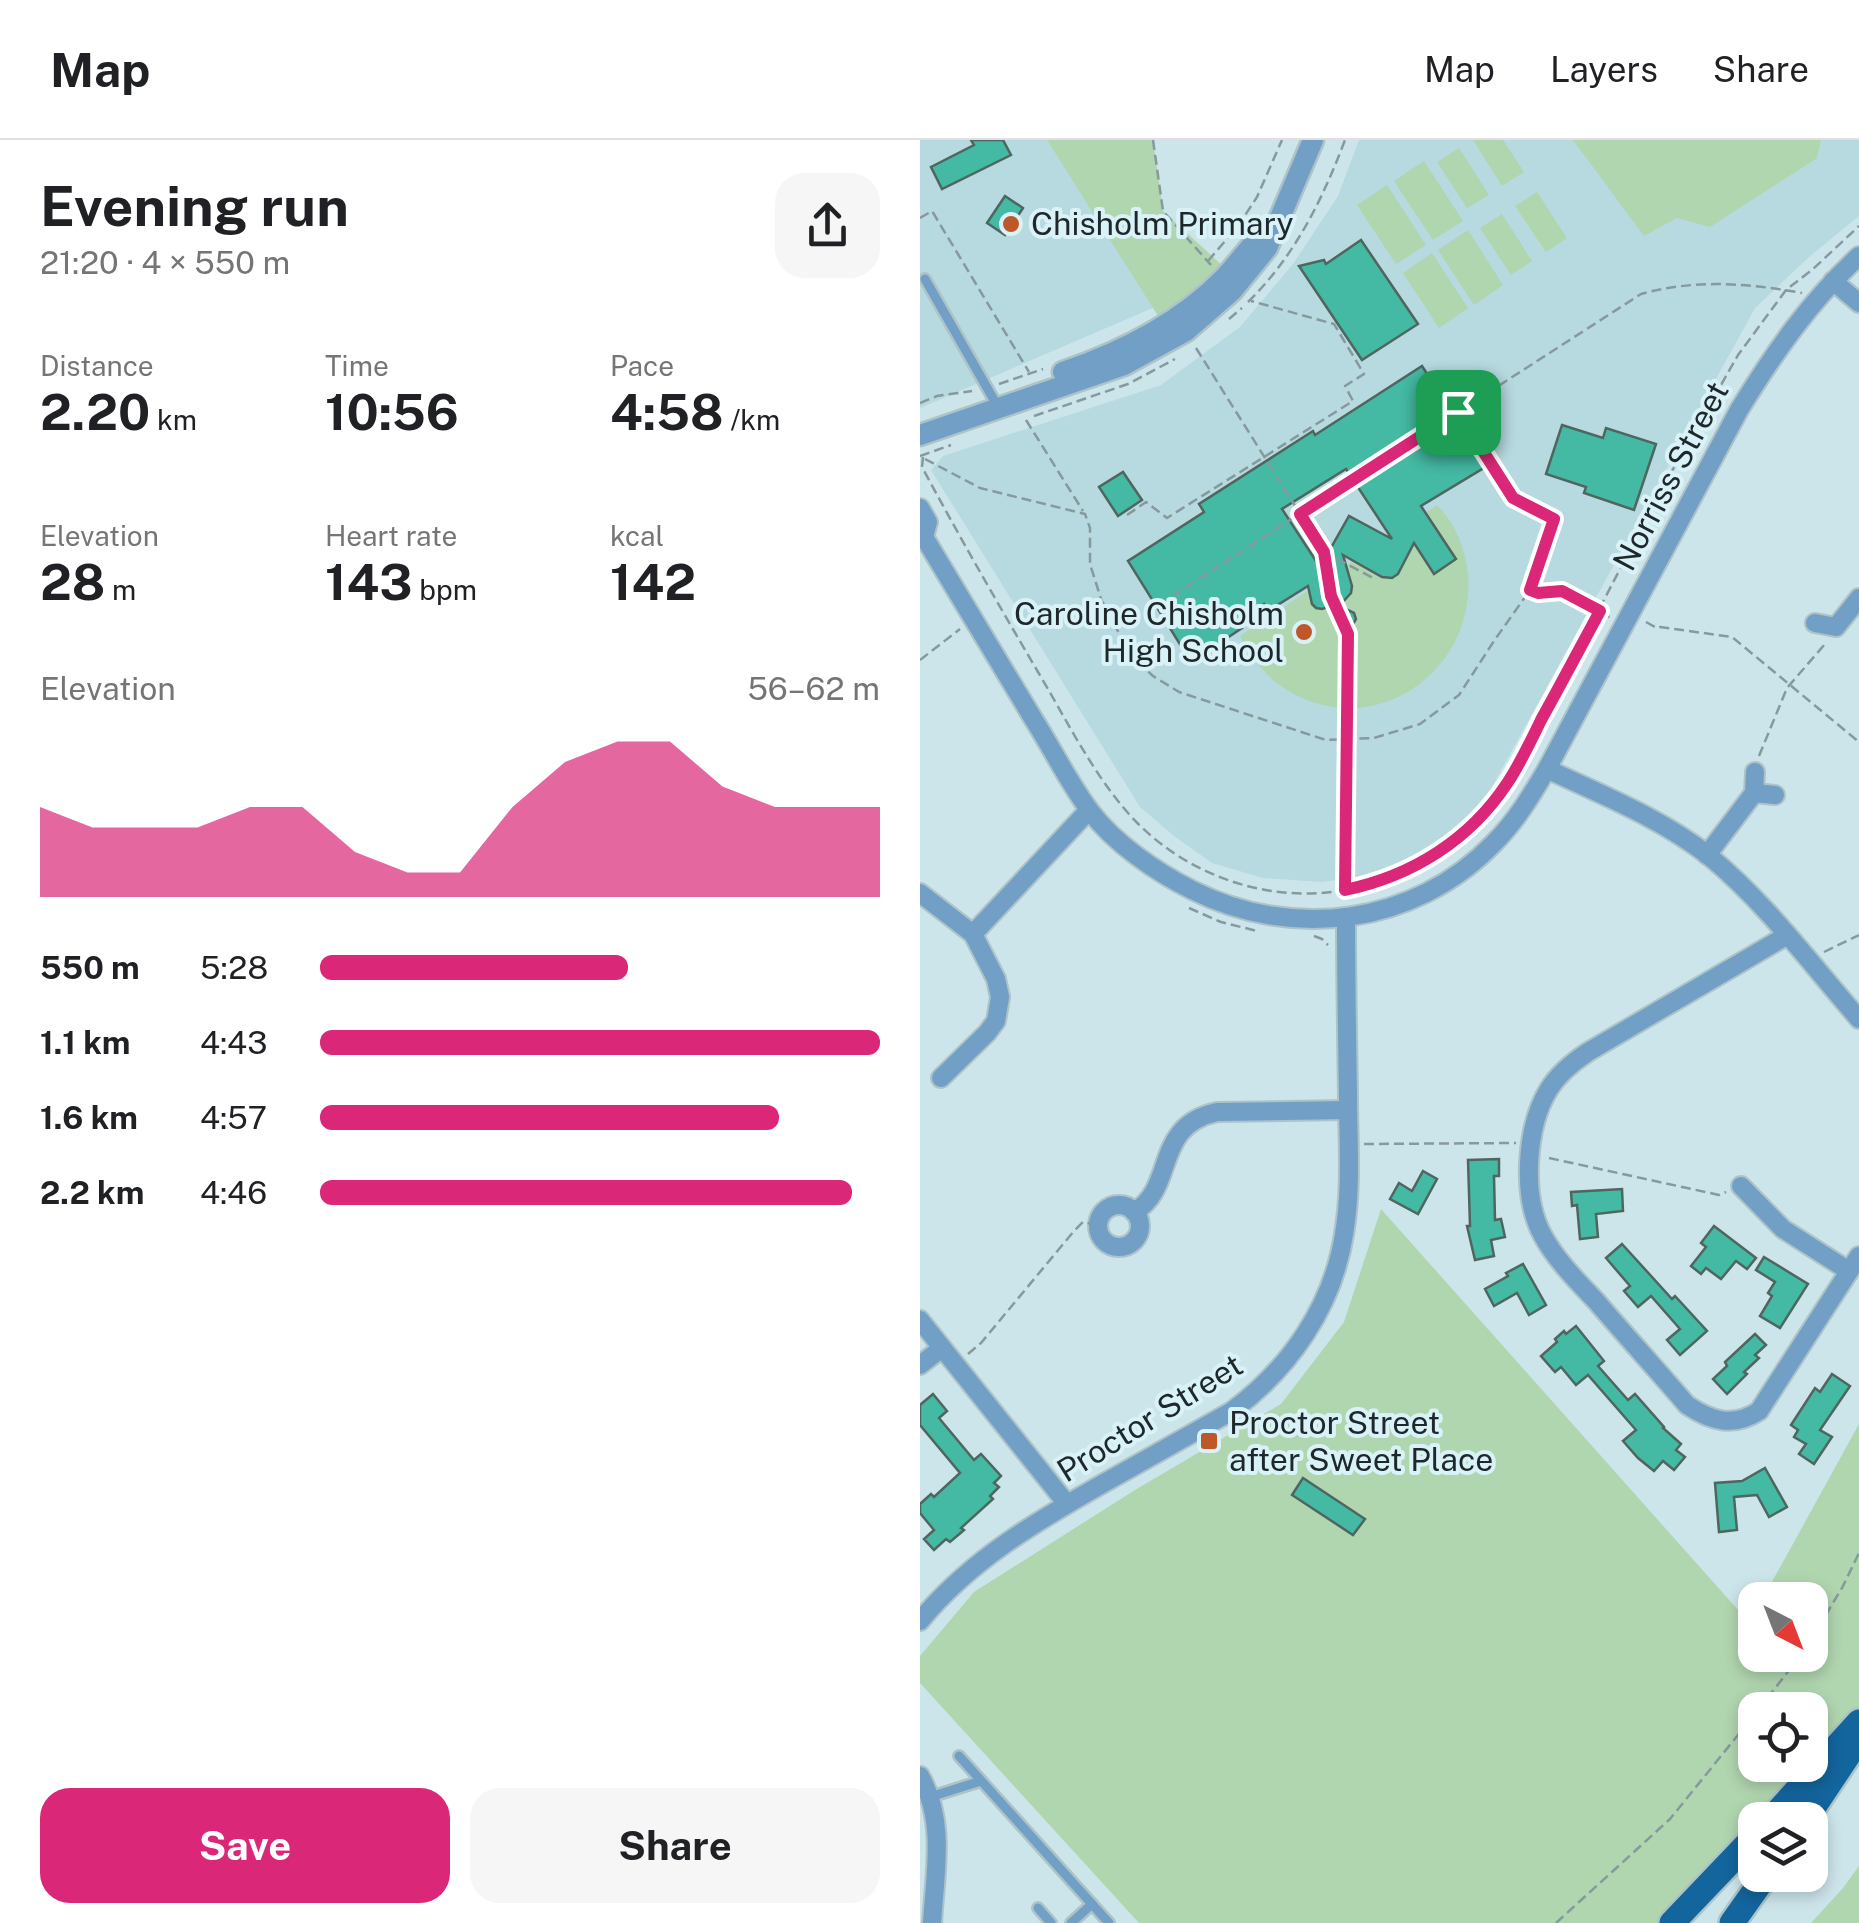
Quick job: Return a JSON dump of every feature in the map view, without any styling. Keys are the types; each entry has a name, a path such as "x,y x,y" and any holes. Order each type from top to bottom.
{"main road":[{"path":"1786,1802 1859,1722"},
{"path":"1817,1802 1859,1740"},
{"path":"1672,1923 1738,1854"},
{"path":"1732,1923 1754,1892"}],"street":[{"path":"920,422 992,397 1124,365 1186,330 1223,300 1268,248 1314,140"},
{"path":"920,435 1037,374 1094,362 1165,326 1212,289 1278,220"},
{"name":"Norriss Street","path":"920,508 928,522 922,537 1089,810 1144,862 1209,898 1278,918 1346,918 1406,901 1461,872 1492,846 1520,814 1548,770 1772,355 1832,281 1859,256"},
{"path":"1832,281 1859,303"},
{"path":"1815,624 1839,635 1859,598"},
{"path":"1548,770 1637,812 1707,855 1746,889 1859,1020"},
{"path":"1707,855 1754,793 1755,772"},
{"path":"1754,793 1775,795"},
{"path":"973,934 1089,810"},
{"path":"920,893 973,934 996,980 1000,1005 996,1021 987,1033 942,1078"},
{"name":"Proctor Street","path":"920,1620 976,1565 1023,1530 1232,1411 1280,1369 1306,1335 1340,1254 1349,1185 1346,918"},
{"path":"1741,1186 1784,1230 1854,1264 1759,1411 1737,1421 1720,1421 1687,1404 1559,1260 1538,1227 1531,1204 1532,1136 1538,1110 1550,1086 1567,1067 1786,936"},
{"path":"1134,1212 1150,1196 1184,1125 1199,1116 1217,1112 1348,1110"},
{"path":"1112,1206 1128,1206 1134,1212 1140,1226 1138,1234 1126,1245 1110,1244 1099,1232 1100,1216 1112,1206"},
{"path":"920,1320 1067,1504"},
{"path":"920,1365 942,1348"},
{"path":"920,1776 935,1809 938,1830 932,1923"}],"lane":[{"path":"925,279 992,397"},
{"path":"958,1756 1108,1923"},
{"path":"930,1797 981,1781"},
{"path":"1070,1923 1092,1904"},
{"path":"1038,1908 1052,1923"}],"path":[{"path":"1153,140 1164,210 1214,268"},
{"path":"1208,261 1257,197 1282,140"},
{"path":"920,218 932,211 1037,374 992,397 937,396 920,403"},
{"path":"920,448 922,467 979,573 1088,756 1130,816 1178,856 1260,890 1345,890 1403,872 1447,847 1493,802 1515,770 1738,354 1786,290 1859,226"},
{"path":"1148,612 1640,294 1694,284 1745,285 1804,294"},
{"path":"1127,515 1146,502 1167,518 1354,401 1344,386 1364,374 1334,324 1250,300"},
{"path":"1194,346 1324,552 1331,596 1348,634 1345,890"},
{"path":"1128,384 1026,419 1085,514 1090,528 1090,564 1101,599 1120,634 1152,676 1179,692 1326,740 1374,738 1420,724 1459,695 1530,590 1554,519 1513,498 1458,412"},
{"path":"922,456 955,443"},
{"path":"922,456 980,488 1085,514"},
{"path":"1324,552 1375,579"},
{"path":"1530,590 1562,591 1612,618 1630,614 1657,628 1729,636 1859,742"},
{"path":"920,660 973,619"},
{"path":"1755,772 1789,684 1817,651 1839,635"},
{"path":"1300,892 1310,901"},
{"path":"1808,960 1859,935"},
{"path":"1348,1144 1523,1143"},
{"path":"1541,1157 1719,1195 1741,1186"},
{"path":"955,1364 980,1343 1083,1222 1098,1224"},
{"path":"1828,1611 1859,1553"},
{"path":"1772,1692 1788,1672"},
{"path":"1556,1923 1670,1819 1738,1734"}],"shaded area":[{"name":"Chisholm Primary","path":"920,140 1047,140 1155,307 920,408"},
{"name":"Caroline Chisholm High School","path":"1359,140 1859,140 1859,216 1755,308 1488,794 1453,833 1391,873 1322,882 1263,878 1212,863 1140,807 931,470 943,456 1161,385 1240,327 1293,264 1338,196"}],"green space":[{"path":"1047,140 1153,140 1163,211 1224,267 1160,319"},
{"path":"1473,140 1503,140 1524,172 1502,186"},
{"path":"1573,140 1821,140 1817,158 1710,227 1677,218 1644,236"},
{"path":"1459,148 1489,195 1467,208 1437,162"},
{"path":"1424,161 1463,221 1433,240 1394,181"},
{"path":"1387,185 1426,245 1396,264 1357,205"},
{"path":"1537,192 1567,238 1546,252 1515,206"},
{"path":"1502,214 1532,261 1511,275 1480,228"},
{"path":"1468,230 1503,285 1474,305 1438,250"},
{"path":"1432,253 1468,308 1439,328 1403,273"},
{"path":"1437,505 1458,537 1468,574 1466,611 1454,644 1434,671 1408,692 1378,704 1345,708 1311,702 1272,679 1240,636"},
{"path":"1381,1209 1738,1610 1738,1672 1828,1672 1828,1582 1772,1582 1859,1424 1859,1707 1828,1743 1828,1692 1738,1692 1738,1782 1793,1782 1773,1802 1738,1802 1738,1839 1657,1923 1139,1923 920,1683 920,1656 974,1592 1281,1404 1344,1322"},
{"path":"1859,1866 1859,1923 1811,1923 1843,1888"}],"building":[{"path":"971,140 1003,140 1011,155 942,189 931,167 974,145"},
{"path":"1005,196 1023,208 1005,235 987,223"},
{"path":"1361,240 1418,324 1362,360 1299,266 1324,260 1326,264"},
{"path":"1422,366 1487,466 1421,506 1456,559 1434,574 1414,543 1392,578 1382,577 1343,555 1352,586 1342,603 1316,608 1308,586 1268,611 1264,604 1238,621 1242,628 1191,662 1128,561 1204,512 1199,504 1313,431 1315,435","holes":["1346,469 1392,539 1349,516 1320,567 1282,509"]},
{"path":"1562,425 1603,438 1606,428 1656,444 1634,510 1584,493 1586,487 1546,474"},
{"path":"1123,472 1142,500 1118,516 1099,487"},
{"path":"1340,606 1354,613 1352,626 1340,622"},
{"path":"1499,1159 1499,1176 1494,1176 1495,1220 1501,1219 1505,1237 1491,1240 1494,1256 1475,1260 1467,1226 1468,1160"},
{"path":"1423,1171 1437,1179 1418,1214 1390,1199 1399,1183 1412,1191"},
{"path":"1622,1189 1623,1211 1596,1214 1598,1237 1580,1239 1577,1205 1572,1206 1571,1192"},
{"path":"1714,1226 1756,1258 1747,1269 1736,1261 1721,1279 1706,1268 1701,1274 1691,1266 1706,1247 1701,1243"},
{"path":"1622,1244 1707,1331 1680,1355 1667,1340 1680,1329 1651,1296 1638,1307 1624,1291 1630,1286 1606,1258"},
{"path":"1764,1257 1808,1284 1780,1328 1760,1316 1775,1282 1756,1270"},
{"path":"1523,1264 1546,1305 1529,1315 1517,1293 1494,1306 1485,1289"},
{"path":"1576,1326 1604,1361 1598,1366 1628,1400 1635,1394 1681,1444 1676,1450 1685,1457 1674,1470 1663,1461 1654,1471 1638,1458 1623,1441 1636,1430 1588,1375 1576,1385 1561,1367 1555,1372 1541,1356 1564,1331 1566,1334"},
{"path":"1755,1334 1766,1345 1755,1355 1759,1358 1744,1372 1747,1374 1727,1394 1713,1379"},
{"path":"1832,1374 1850,1386 1820,1430 1832,1437 1814,1464 1799,1454 1806,1444 1794,1437 1798,1430 1791,1425 1815,1388 1820,1392"},
{"path":"933,1394 947,1411 939,1418 974,1460 981,1454 1001,1476 994,1483 999,1487 990,1496 993,1499 961,1528 964,1530 934,1550 924,1539 934,1530 920,1513 920,1504 931,1494 934,1497 960,1473 920,1425 920,1405"},
{"path":"1765,1468 1787,1507 1769,1517 1757,1495 1734,1497 1737,1530 1719,1532 1715,1483 1742,1481"},
{"path":"1303,1478 1365,1519 1353,1535 1292,1495"}],"place":[{"name":"Chisholm Primary","path":"1011,224"},
{"name":"Caroline Chisholm High School","path":"1304,632"},
{"name":"Proctor Street after Sweet Place","path":"1209,1441"}],"route":[{"path":"1458,412 1513,498 1554,519 1530,590 1562,591 1600,611 1515,770 1474,824 1427,860 1384,880 1345,890 1348,634 1331,596 1324,552 1300,514 1458,412"}]}
